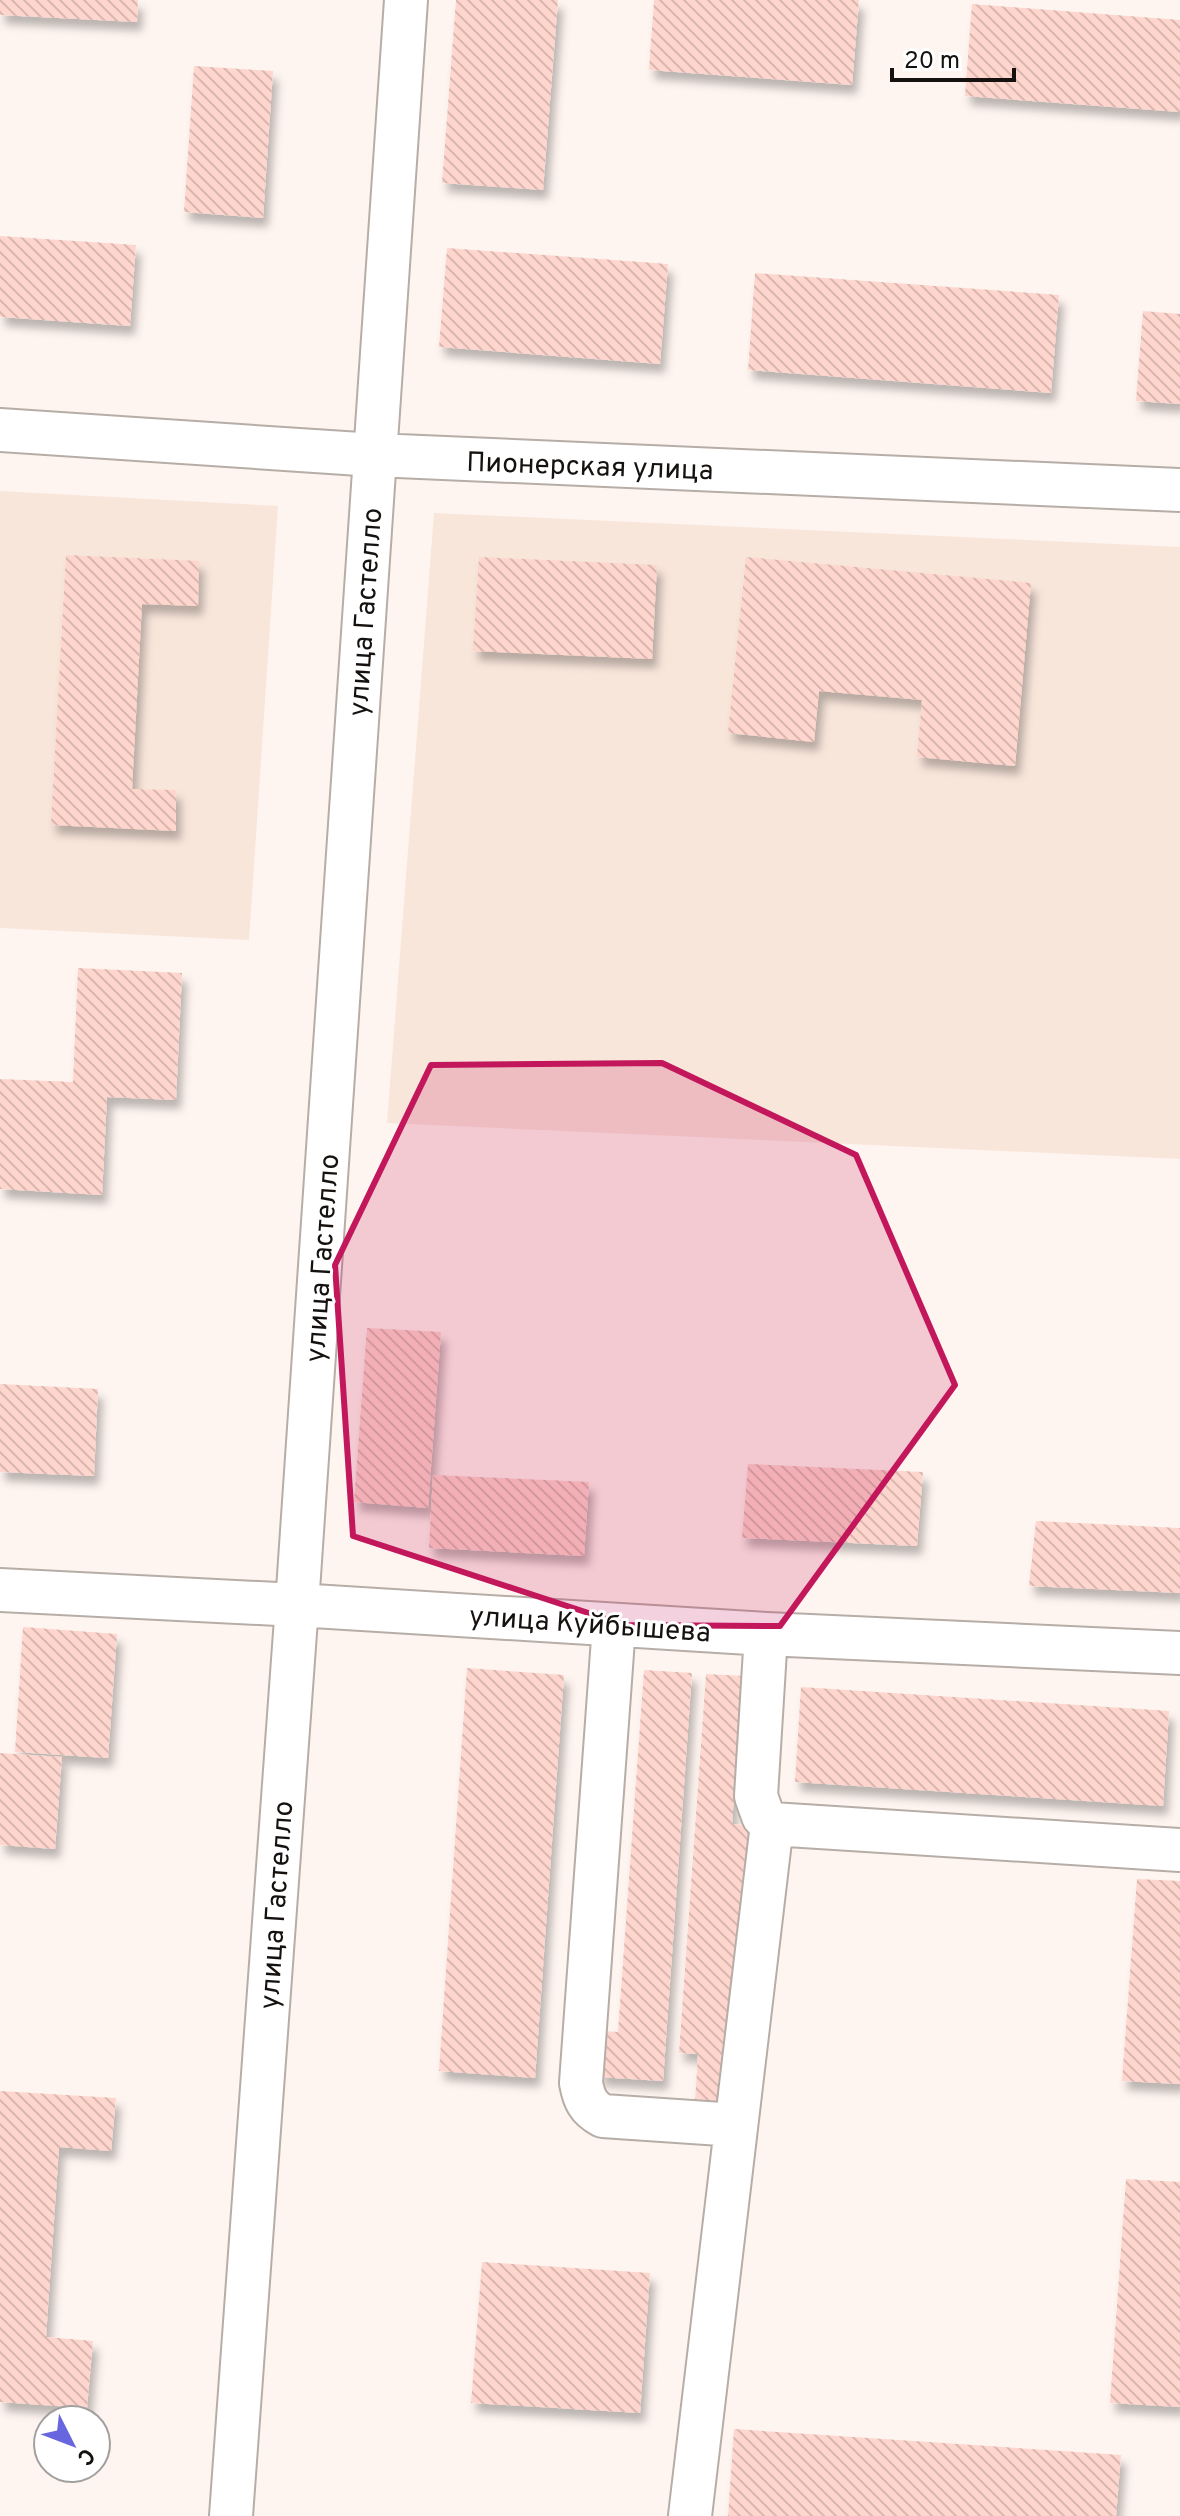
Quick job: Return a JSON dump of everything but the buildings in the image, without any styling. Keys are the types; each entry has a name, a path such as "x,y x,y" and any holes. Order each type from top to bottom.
{"street":[{"name":"улица Гастелло","path":"231,2516 297,1605 406,0"},
{"name":"Пионерская улица","path":"0,430 375,455 1180,490"},
{"name":"улица Куйбышева","path":"0,1590 766,1634 1180,1653"},
{"path":"614,1625 581,2083 583,2097 594,2111 603,2116 736,2125"},
{"path":"766,1634 756,1796 763,1816 772,1824 1180,1850"},
{"path":"690,2516 772,1824"}],"highlighted area":[{"path":"662,1063 856,1155 955,1385 780,1626 625,1625 353,1536 335,1265 431,1065"}],"shaded area":[{"path":"0,491 278,506 249,940 0,928"},
{"path":"434,513 1180,547 1180,1159 387,1123"}]}
